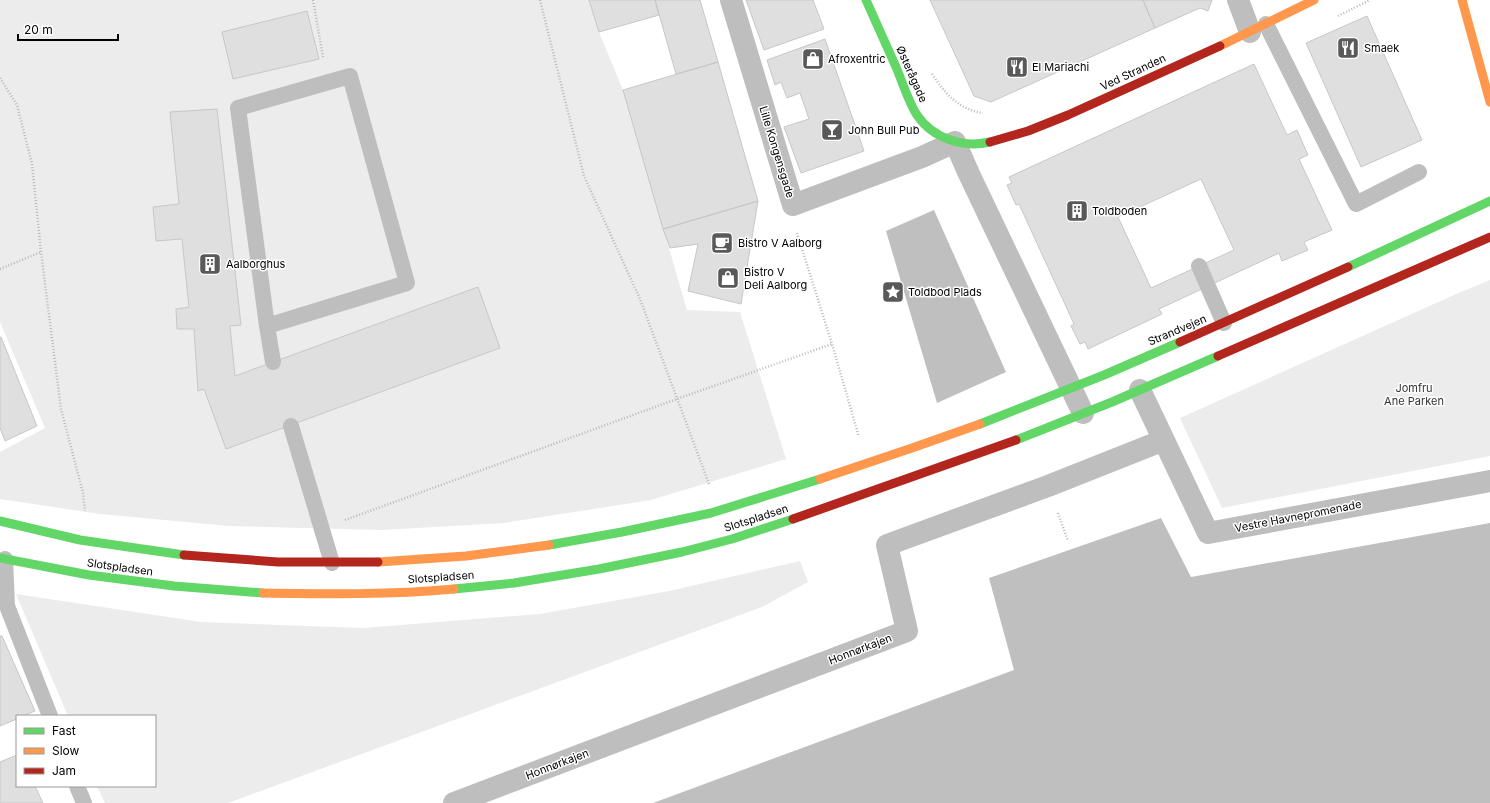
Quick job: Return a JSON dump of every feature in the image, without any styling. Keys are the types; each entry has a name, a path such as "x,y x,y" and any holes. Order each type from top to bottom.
{"main road":[{"name":"Østerågade","path":"866,0 917,115 924,124 943,138 956,142"},
{"name":"Ved Stranden","path":"956,142 974,145 994,142 1040,127 1258,28 1314,0"},
{"path":"1462,0 1490,102"},
{"name":"Strandvejen","path":"867,465 986,422 1071,388 1224,323 1490,201"},
{"path":"1083,414 1490,237"},
{"name":"Slotspladsen","path":"3,559 89,575 189,588 259,593 321,594 429,591 514,583 599,569 682,552 732,539 874,492 1083,414"},
{"name":"Slotspladsen","path":"0,521 89,542 170,553 236,559 332,563 397,561 528,549 593,538 719,511 867,465"}],"street":[{"name":"Lille Kongensgade","path":"731,0 793,206 922,157 956,142"},
{"path":"1238,0 1258,28"},
{"path":"956,142 969,174 1083,414"},
{"path":"1140,390 1164,440"},
{"name":"Vestre Havnepromenade","path":"1164,440 1208,533 1490,481"},
{"name":"Honnørkajen","path":"454,803 907,631 887,545 1048,486 1164,440"}],"lane":[{"path":"1258,28 1356,204 1419,172"},
{"path":"267,326 407,283 350,76 238,108 267,326 273,362"},
{"path":"1199,266 1224,323"},
{"path":"291,426 332,563"},
{"path":"3,559 7,606 50,715"},
{"path":"77,787 84,803"}],"path":[{"path":"313,0 328,82"},
{"path":"540,0 584,176 640,299 719,511"},
{"path":"929,68 950,96 962,106 973,111 987,114"},
{"path":"0,78 17,105 32,164 41,252 61,409 83,493 89,542"},
{"path":"793,206 793,219 795,226 861,443"},
{"path":"0,269 41,252"},
{"path":"322,528 832,344"}],"green space":[{"path":"0,0 589,0 599,32 623,90 687,310 740,312 786,459 651,500 504,523 382,530 229,526 100,514 0,499 0,452 45,428 0,322"},
{"name":"Jomfru Ane Parken","path":"1490,280 1490,456 1222,508 1180,418"},
{"path":"800,561 808,582 762,607 228,803 105,803 97,787 156,787 156,715 68,715 16,594 201,622 363,628 540,614 669,591"}],"shaded area":[{"path":"934,210 1006,372 937,403 886,231"},
{"path":"1161,518 1191,577 1490,523 1490,803 653,803 1014,670 989,578"}],"building":[{"path":"589,0 655,0 659,15 599,32"},
{"path":"655,0 700,0 718,62 676,74"},
{"path":"746,0 813,0 824,29 764,50"},
{"path":"930,0 1143,0 1155,28 991,102 974,96"},
{"path":"1143,0 1212,0 1208,11 1200,8 1155,28"},
{"path":"307,11 319,59 233,79 222,32"},
{"path":"1367,16 1422,140 1361,167 1306,43"},
{"path":"825,39 864,151 801,173 784,127 809,119 800,93 787,98 781,82 775,85 767,60"},
{"path":"718,62 758,201 663,229 623,90"},
{"name":"Toldboden","path":"1254,64 1287,135 1297,130 1308,155 1299,159 1332,230 1304,242 1308,250 1282,261 1279,253 1159,309 1162,314 1088,349 1085,342 1080,344 1071,326 1074,324 1019,204 1016,205 1007,185 1012,183 1009,177","holes":["1201,179 1234,250 1151,288 1118,217"]},
{"name":"Aalborghus","path":"217,109 241,325 230,326 235,376 478,287 500,348 226,449 204,389 198,391 194,329 177,329 176,309 189,307 182,239 156,241 153,207 179,204 170,112"},
{"path":"758,201 741,304 688,291 698,244 670,248 663,229"},
{"path":"0,337 37,426 5,441 0,428"},
{"path":"0,636 2,636 35,711 25,715 16,715 16,719 0,726"},
{"path":"16,755 16,787 35,787 43,803 0,803 0,762"}],"traffic: fast":[{"path":"866,0 917,115 932,130 940,136 950,140 970,144 990,142"},
{"path":"1348,267 1490,201"},
{"path":"980,424 1104,375 1180,342"},
{"path":"1016,440 1112,402 1218,356"},
{"path":"549,545 622,532 711,513 820,479"},
{"path":"454,589 514,583 599,569 682,552 732,539 793,519"},
{"path":"0,521 80,540 184,555"},
{"path":"0,558 89,575 174,586 263,593"}],"traffic: slow":[{"path":"1220,46 1314,0"},
{"path":"1462,0 1490,102"},
{"path":"820,479 980,424"},
{"path":"378,562 466,556 549,545"},
{"path":"263,593 382,593 454,589"}],"traffic: jam":[{"path":"990,142 1028,131 1068,115 1220,46"},
{"path":"1218,356 1490,237"},
{"path":"1180,342 1348,267"},
{"path":"793,519 1016,440"},
{"path":"184,555 278,562 378,562"}],"place":[{"name":"Smaek","path":"1348,48"},
{"name":"Afroxentric","path":"813,59"},
{"name":"El Mariachi","path":"1017,67"},
{"name":"John Bull Pub","path":"832,130"},
{"name":"Toldboden","path":"1077,211"},
{"name":"Bistro V Aalborg","path":"722,243"},
{"name":"Aalborghus","path":"210,264"},
{"name":"Bistro V Deli Aalborg","path":"728,278"},
{"name":"Toldbod Plads","path":"893,292"}]}
